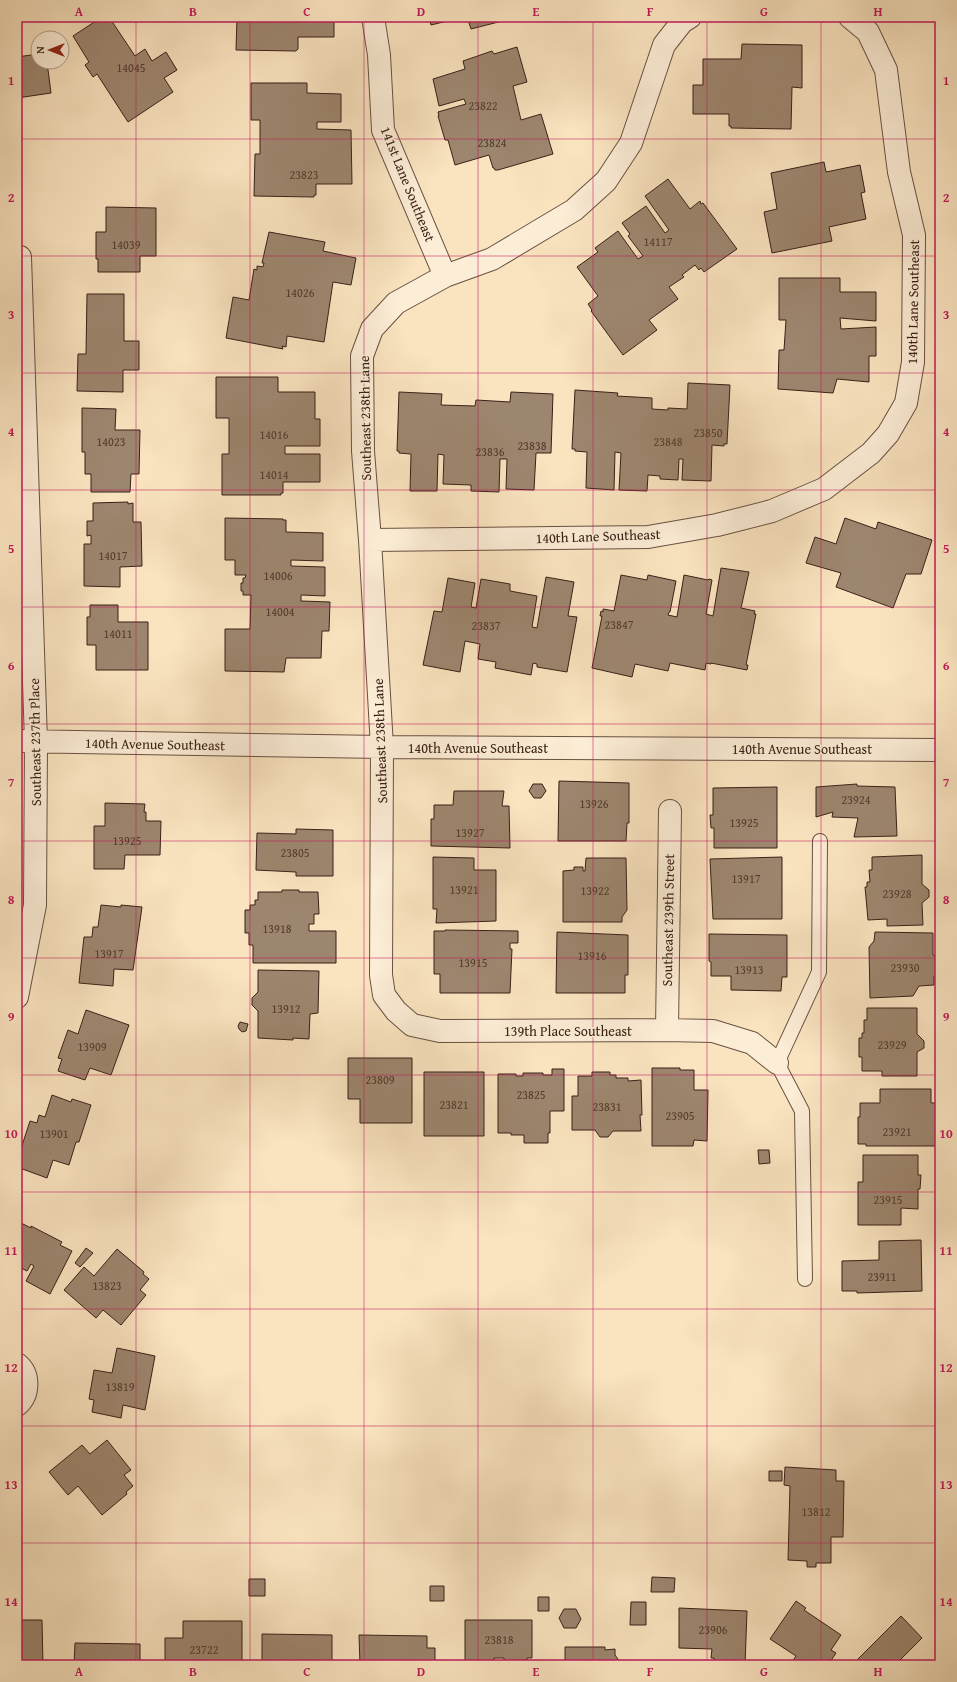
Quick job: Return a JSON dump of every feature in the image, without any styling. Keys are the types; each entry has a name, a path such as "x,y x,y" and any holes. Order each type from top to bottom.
{"street":[{"name":"141st Lane Southeast","path":"373,17 379,56 383,130 445,276"},
{"name":"Southeast 238th Lane","path":"381,975 382,747 364,451 362,356 372,328 396,303 445,276 492,259 574,210 606,180 631,143 646,103 664,45 682,22 690,17"},
{"name":"140th Lane Southeast","path":"370,540 648,537 718,525 772,511 824,489 871,453 888,434 906,404 914,362 914,235 899,172 886,70 868,32 850,17"},
{"name":"Southeast 237th Place","path":"17,997 23,938 35,905 27,742 21,414 20,257"},
{"name":"140th Avenue Southeast","path":"27,742 382,747 940,750"},
{"name":"Southeast 239th Street","path":"667,1030 670,811"},
{"name":"139th Place Southeast","path":"381,975 384,995 396,1012 412,1025 440,1031 713,1031 752,1043 776,1063"},
{"path":"17,1364 23,1368 27,1384 23,1400 17,1405"}],"lane":[{"path":"805,1279 802,1111 776,1063 819,972 820,841"}],"building":[{"path":"102,17 109,17 135,56 145,49 152,61 166,52 177,70 164,78 173,92 128,122 97,74 93,77 85,65 89,62 73,36"},
{"path":"237,17 334,17 334,37 298,37 298,49 296,51 236,50"},
{"path":"429,17 464,17 431,25"},
{"path":"467,17 518,17 471,29"},
{"path":"742,44 802,45 802,88 792,87 791,129 731,128 731,126 729,126 729,114 693,114 693,85 703,85 703,59 741,59"},
{"path":"517,47 527,82 513,86 521,120 541,114 553,154 498,170 493,168 489,155 455,165 448,140 445,140 438,112 466,104 464,99 439,106 433,79 465,69 463,61 492,51 494,54"},
{"path":"30,55 30,70 48,70 51,93 17,98 17,57"},
{"path":"251,83 307,83 307,93 341,94 341,122 317,122 317,129 351,130 352,184 316,184 316,195 314,195 314,197 254,196 255,154 260,154 260,120 251,120"},
{"path":"824,162 826,172 860,165 865,192 861,193 866,219 829,227 832,241 772,253 764,212 777,209 771,173"},
{"path":"668,179 690,209 700,201 701,204 703,203 737,249 704,272 701,268 699,270 695,265 682,275 684,277 669,287 678,299 649,320 657,330 623,355 591,311 592,310 588,304 598,296 577,267 598,252 595,248 618,231 638,259 643,256 628,236 630,234 622,223 646,206 665,233 669,230 645,196"},
{"path":"106,207 156,208 156,256 140,256 140,272 98,272 98,259 96,259 96,232 106,232"},
{"path":"269,232 325,242 323,251 356,258 351,285 333,282 324,342 287,336 286,347 282,346 283,349 226,338 233,297 249,300 254,269 257,270 257,266 263,267 264,263 262,263"},
{"path":"779,278 840,278 840,292 876,292 876,321 840,318 841,329 876,327 876,356 869,356 869,382 837,379 833,393 778,389 779,350 784,350 786,320 779,320"},
{"path":"87,294 124,294 124,341 139,341 139,370 123,370 123,392 77,391 78,354 86,354"},
{"path":"216,377 278,377 278,392 315,392 315,419 320,419 320,446 285,446 285,454 320,454 320,482 283,482 283,493 281,493 281,495 222,495 222,454 229,454 229,418 216,418"},
{"path":"688,383 730,385 727,444 724,444 724,446 712,445 711,481 682,480 683,459 679,459 678,480 660,479 660,476 648,475 647,491 619,490 621,453 615,452 614,490 586,488 587,452 575,451 575,449 572,449 575,390 618,393 617,396 652,398 652,409 687,409"},
{"path":"399,392 442,394 441,405 475,406 476,400 510,402 511,392 553,394 551,453 536,453 534,490 506,489 507,459 500,459 499,492 471,491 471,485 443,484 444,455 438,454 437,491 410,491 411,454 399,453 399,451 397,451"},
{"path":"82,408 116,409 115,430 140,430 139,474 131,474 130,492 91,492 91,474 85,474 85,452 82,452"},
{"path":"128,502 128,504 133,503 133,522 141,522 142,566 120,567 120,587 84,586 84,544 91,544 91,535 87,536 87,521 93,521 93,503"},
{"path":"225,518 283,519 286,520 286,532 323,533 323,561 291,560 291,566 325,567 325,596 301,595 301,601 330,602 329,631 322,631 321,658 286,658 284,672 225,671 225,629 250,629 251,595 243,595 243,591 241,591 241,583 243,583 243,578 245,578 246,575 235,575 235,560 225,560"},
{"path":"845,518 876,529 878,522 932,540 921,574 906,574 893,608 836,587 841,573 806,563 815,537 836,544"},
{"path":"721,568 749,572 741,608 755,611 754,614 756,614 746,665 748,665 747,670 706,663 705,670 670,663 668,671 635,664 632,677 592,668 602,616 600,616 601,611 603,612 603,609 614,611 621,575 647,580 648,575 676,581 670,612 668,615 677,617 684,575 712,580 706,614 713,616"},
{"path":"546,577 574,582 568,616 577,617 567,672 537,667 537,664 533,663 531,675 495,668 496,662 478,659 480,644 465,641 460,672 423,665 434,611 442,612 448,578 475,583 471,607 476,608 481,579 510,584 510,591 537,596 532,627 537,628"},
{"path":"90,605 118,605 118,622 148,622 148,670 96,670 96,645 87,645 87,617 90,617"},
{"path":"559,781 629,783 629,823 627,823 626,841 558,841"},
{"path":"533,784 542,784 546,791 541,798 534,798 529,791"},
{"path":"857,784 857,786 895,787 897,836 854,837 858,818 832,817 833,812 816,817 816,787"},
{"path":"777,787 777,848 714,848 714,828 711,828 710,815 713,815 713,788"},
{"path":"454,791 504,791 502,806 509,806 510,848 431,846 431,819 434,819 434,805 453,805"},
{"path":"105,803 145,804 144,812 146,812 146,821 161,821 160,855 125,855 124,869 94,869 94,826 105,826"},
{"path":"296,829 333,830 333,876 296,876 296,872 256,870 257,833 296,834"},
{"path":"922,855 922,884 929,890 929,897 922,903 923,925 887,926 887,919 868,920 865,887 867,887 867,882 870,882 869,870 872,870 872,857"},
{"path":"433,857 474,858 474,870 496,870 496,921 436,923 437,909 433,909"},
{"path":"782,857 782,919 713,919 710,859"},
{"path":"586,858 626,858 627,910 622,917 622,922 563,922 563,871 574,870 574,867 583,867 583,871 585,871"},
{"path":"282,890 318,892 319,914 314,914 314,924 309,924 309,931 336,931 336,963 253,963 253,945 249,945 249,933 245,933 245,910 250,910 250,905 255,905 255,900 258,900 258,892 282,892"},
{"path":"101,905 142,907 133,970 114,969 113,986 79,983 84,937 92,937 93,927 98,927"},
{"path":"434,931 518,931 518,943 510,943 510,949 512,949 510,993 440,993 440,974 434,974"},
{"path":"557,932 628,935 628,975 625,975 625,993 556,993"},
{"path":"875,932 933,933 933,955 940,958 940,979 934,976 934,985 919,986 913,996 870,998 869,947 874,941"},
{"path":"709,934 787,935 787,977 782,977 781,991 731,990 731,976 711,976 711,962 709,961"},
{"path":"258,970 319,971 318,1013 310,1014 309,1039 293,1038 293,1040 258,1038 258,1011 252,1005 252,998 258,992"},
{"path":"867,1008 917,1008 917,1034 924,1041 924,1048 917,1052 917,1076 882,1076 882,1071 862,1071 862,1057 859,1057 859,1038 862,1038 862,1033 864,1033 864,1020 867,1020"},
{"path":"86,1010 129,1025 111,1075 90,1068 85,1080 58,1071 62,1059 58,1058 68,1030 78,1034"},
{"path":"240,1022 248,1024 246,1031 242,1032 239,1029 238,1026"},
{"path":"348,1058 412,1058 412,1123 360,1123 360,1099 348,1099"},
{"path":"652,1068 680,1068 680,1070 694,1070 694,1090 708,1090 707,1141 694,1140 693,1146 652,1146"},
{"path":"552,1069 564,1069 564,1111 550,1111 550,1133 548,1133 548,1143 524,1143 524,1135 498,1133 498,1074 516,1074 516,1076 523,1076 523,1073 543,1073 543,1075 552,1075"},
{"path":"424,1072 484,1072 484,1136 424,1136"},
{"path":"592,1072 610,1072 610,1075 616,1075 616,1078 628,1078 628,1081 641,1080 641,1131 613,1131 608,1137 600,1137 595,1130 572,1130 572,1096 578,1096 578,1076 592,1076"},
{"path":"880,1089 931,1089 931,1103 936,1103 936,1146 866,1146 866,1144 858,1144 858,1117 860,1117 860,1103 880,1103"},
{"path":"52,1095 71,1102 72,1099 91,1105 79,1142 76,1142 69,1165 53,1160 47,1178 17,1167 17,1161 30,1121 37,1123 39,1115 45,1117"},
{"path":"758,1150 769,1150 770,1163 759,1164"},
{"path":"863,1155 918,1155 918,1175 921,1175 920,1189 918,1189 918,1209 901,1208 901,1225 858,1225 858,1182 863,1182"},
{"path":"17,1221 31,1228 31,1226 62,1242 60,1245 72,1251 50,1294 26,1281 34,1266 31,1264 27,1271 17,1266"},
{"path":"921,1240 922,1291 857,1293 857,1291 842,1291 842,1261 879,1260 879,1241"},
{"path":"86,1248 93,1253 80,1267 75,1263"},
{"path":"117,1249 144,1272 143,1274 149,1279 140,1290 146,1295 121,1325 103,1310 96,1318 64,1290 84,1267 94,1276"},
{"path":"117,1348 155,1356 145,1410 123,1405 121,1418 92,1412 94,1400 89,1399 94,1370 112,1373"},
{"path":"107,1440 131,1470 124,1475 133,1486 126,1492 127,1494 102,1515 78,1486 68,1495 49,1472 82,1445 90,1454"},
{"path":"785,1467 836,1470 836,1481 844,1481 843,1537 831,1537 831,1563 816,1563 816,1567 807,1567 807,1561 788,1560 790,1486 784,1485"},
{"path":"769,1471 782,1471 782,1481 769,1481"},
{"path":"652,1577 675,1578 674,1592 651,1592"},
{"path":"249,1579 265,1579 265,1596 249,1596"},
{"path":"430,1586 444,1586 444,1601 430,1601"},
{"path":"538,1597 549,1597 549,1611 538,1611"},
{"path":"796,1601 806,1608 804,1610 841,1635 831,1650 836,1653 828,1665 790,1665 796,1656 770,1639"},
{"path":"631,1602 646,1602 646,1625 630,1625"},
{"path":"679,1608 747,1611 745,1665 714,1665 714,1658 711,1658 712,1649 679,1648"},
{"path":"564,1609 576,1609 581,1619 576,1628 564,1628 559,1618"},
{"path":"901,1616 922,1638 896,1664 897,1665 852,1665"},
{"path":"17,1620 42,1620 43,1665 17,1665"},
{"path":"465,1620 532,1620 532,1658 527,1658 527,1660 504,1661 504,1658 494,1658 494,1665 465,1665"},
{"path":"183,1621 242,1621 242,1660 239,1660 239,1665 165,1665 165,1638 183,1638"},
{"path":"262,1634 332,1635 332,1665 262,1665"},
{"path":"359,1635 427,1636 427,1648 435,1648 435,1665 360,1665"},
{"path":"75,1643 140,1644 140,1665 74,1665"},
{"path":"565,1647 605,1647 605,1650 615,1649 615,1655 620,1662 628,1661 628,1665 565,1665"}]}
